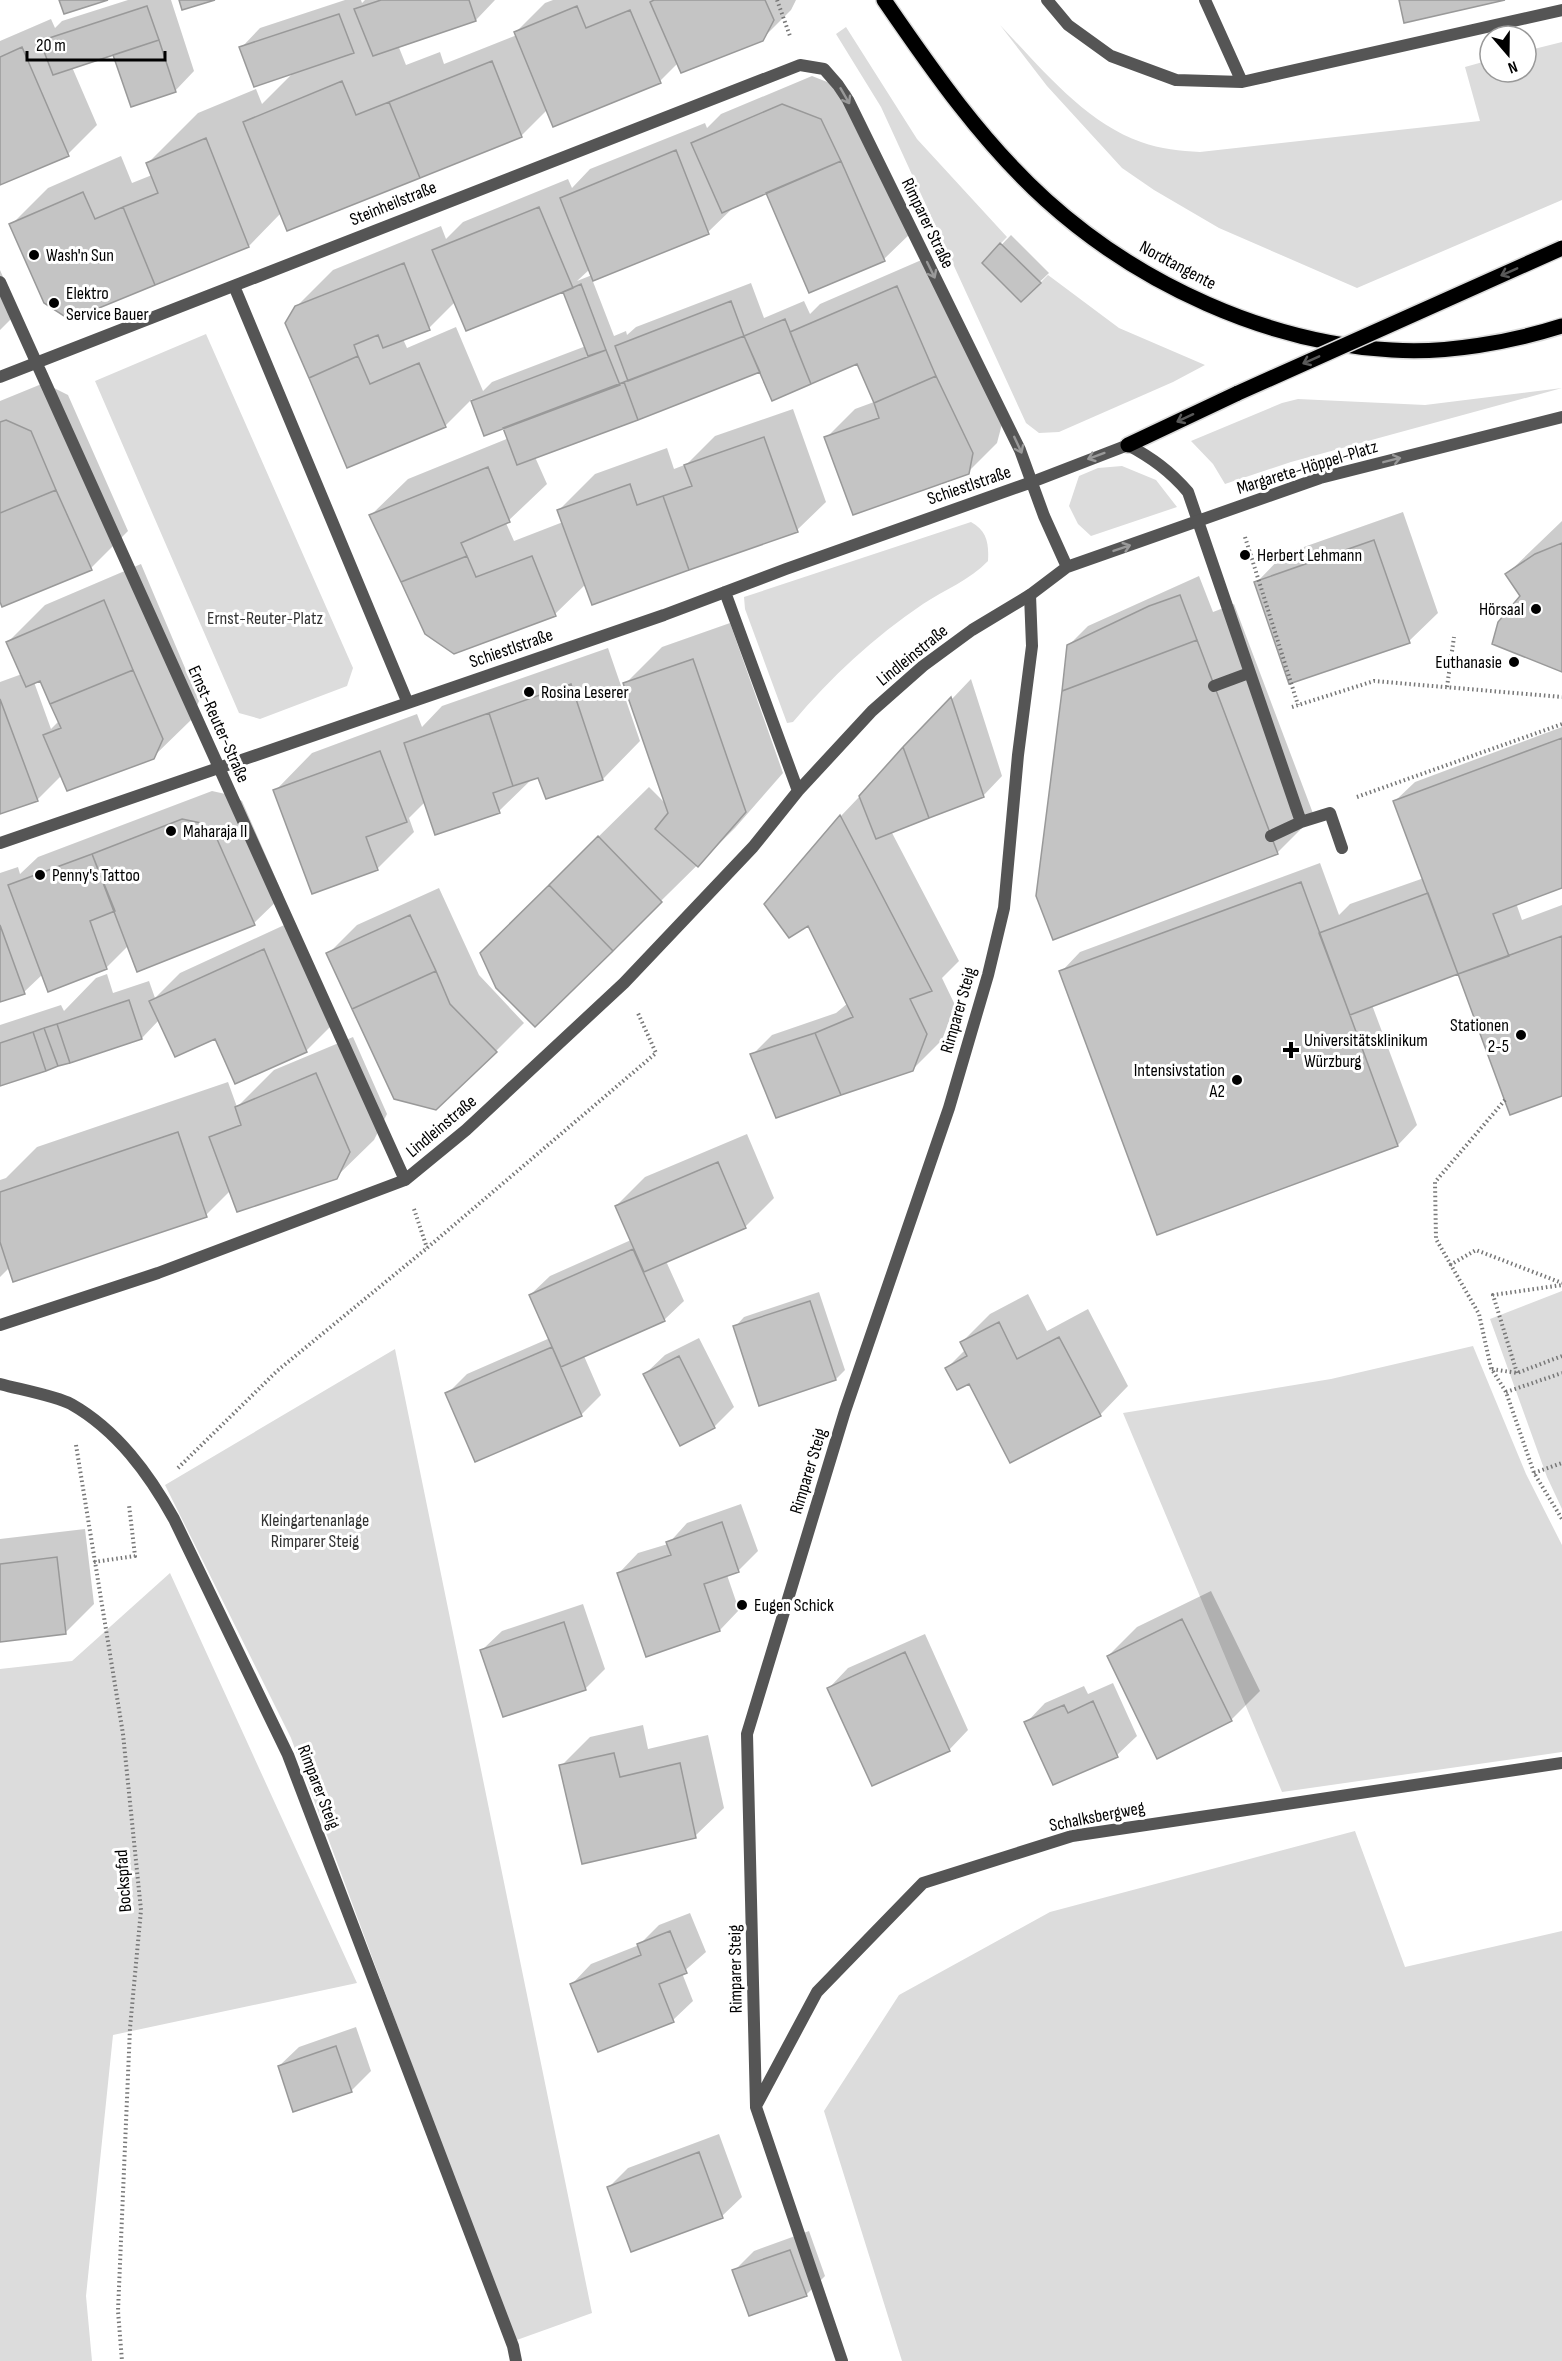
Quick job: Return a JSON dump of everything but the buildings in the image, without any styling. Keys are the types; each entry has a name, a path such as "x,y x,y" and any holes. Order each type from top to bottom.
{"main road":[{"name":"Nordtangente","path":"884,0 934,73 993,146 1045,199 1085,233 1142,271 1200,299 1242,319 1280,330 1331,343 1394,351 1472,347 1562,326"},
{"path":"1128,445 1238,393 1562,248"}],"street":[{"path":"1047,0 1068,25 1111,56 1176,80 1242,82 1562,10"},
{"path":"1205,0 1242,82"},
{"name":"Steinheilstraße","path":"0,377 800,64"},
{"name":"Rimparer Straße","path":"800,64 824,69 848,100 1015,439 1067,567"},
{"name":"Ernst-Reuter-Straße","path":"0,282 405,1180"},
{"path":"234,286 407,701"},
{"name":"Margarete-Höppel-Platz","path":"1067,567 1320,478 1562,417"},
{"path":"1032,482 1128,445 1153,458 1188,492 1301,822"},
{"name":"Schiestlstraße","path":"0,843 725,592 1032,482"},
{"name":"Lindleinstraße","path":"0,1325 158,1273 405,1180 466,1130 624,983 753,847 798,791 873,711 923,666 972,630 1030,595 1067,567"},
{"path":"725,592 798,791"},
{"name":"Rimparer Steig","path":"842,2361 756,2107 747,1734 845,1411 949,1108 988,975 1004,908 1018,755 1032,646 1030,595"},
{"path":"1214,686 1249,674"},
{"path":"1271,836 1301,822 1330,813 1342,848"},
{"name":"Rimparer Steig","path":"0,1384 70,1403 116,1437 157,1488 288,1755 513,2346 516,2361"},
{"name":"Schalksbergweg","path":"756,2107 817,1992 923,1883 1072,1836 1562,1763"}],"path":[{"path":"777,0 800,64"},
{"path":"1236,507 1298,705 1374,681 1562,697"},
{"path":"1447,687 1454,637"},
{"path":"1351,799 1562,724"},
{"path":"157,1488 277,1371 427,1248 656,1053 624,983"},
{"path":"1505,1100 1435,1182 1436,1239 1479,1314 1491,1368 1506,1392 1534,1473 1562,1520"},
{"path":"405,1180 427,1248"},
{"path":"1450,1265 1476,1250 1562,1284"},
{"path":"1517,1373 1493,1295 1562,1284"},
{"path":"1491,1368 1517,1373 1562,1356"},
{"path":"1506,1392 1562,1373"},
{"name":"Bockspfad","path":"70,1403 123,1734 141,1911 130,2028 119,2287 118,2311 122,2361"},
{"path":"1534,1473 1562,1463"},
{"path":"94,1562 135,1556 129,1508"}],"green space":[{"path":"1000,25 1064,92 1101,122 1141,142 1170,149 1200,152 1480,121 1465,67 1478,63 1478,84 1538,84 1538,48 1562,42 1562,200 1357,288 1219,228 1154,190 1122,168 1047,86"},
{"path":"846,27 917,139 1007,237 982,263 1021,302 1048,275 1119,328 1205,365 1173,382 1059,432 1039,433 1026,423 881,107 836,34"},
{"name":"Ernst-Reuter-Platz","path":"206,334 353,668 347,686 260,719 239,713 95,381"},
{"path":"1562,388 1291,462 1225,484 1213,464 1191,441 1282,403 1298,399 1425,405"},
{"path":"1122,466 1156,480 1177,507 1091,536 1078,524 1069,506 1079,476 1098,468"},
{"path":"971,522 981,529 986,538 988,561 973,574 923,604 887,630 822,689 793,722 787,723 745,609 744,597"},
{"path":"1562,1291 1562,1509 1547,1477 1490,1319"},
{"path":"1473,1346 1526,1474 1562,1545 1562,1752 1282,1792 1123,1413 1331,1379"},
{"name":"Kleingartenanlage Rimparer Steig","path":"395,1349 592,2313 514,2341 291,1738 165,1485"},
{"path":"170,1573 357,1983 113,2035 86,2296 92,2361 0,2361 0,1669 72,1661"},
{"path":"1355,1831 1405,1967 1562,1931 1562,2361 902,2361 824,2111 899,1995 1050,1912"}],"place":[{"name":"Wash'n Sun","path":"34,255"},
{"name":"Elektro Service Bauer","path":"54,303"},
{"name":"Herbert Lehmann","path":"1245,555"},
{"name":"Hörsaal","path":"1536,609"},
{"name":"Euthanasie","path":"1514,662"},
{"name":"Rosina Leserer","path":"529,692"},
{"name":"Maharaja II","path":"171,831"},
{"name":"Penny's Tattoo","path":"40,875"},
{"name":"Stationen 2-5","path":"1521,1035"},
{"name":"Universitätsklinikum Würzburg","path":"1291,1050"},
{"name":"Intensivstation A2","path":"1237,1080"},
{"name":"Eugen Schick","path":"742,1605"}]}
